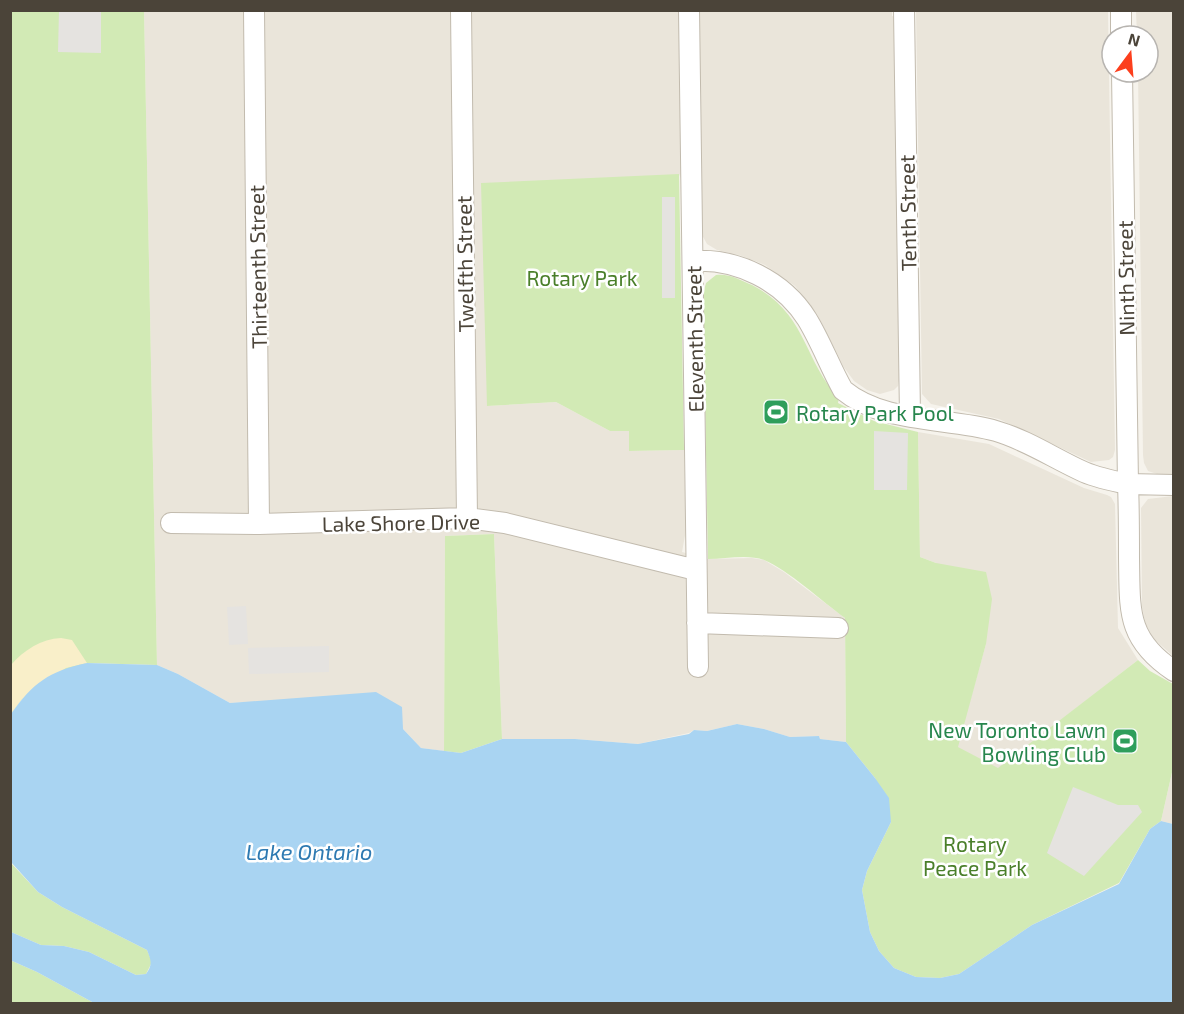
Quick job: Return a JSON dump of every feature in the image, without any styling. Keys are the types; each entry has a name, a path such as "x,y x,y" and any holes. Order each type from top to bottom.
{"street":[{"name":"Thirteenth Street","path":"254,10 260,524"},
{"name":"Twelfth Street","path":"460,10 468,518"},
{"name":"Eleventh Street","path":"689,10 698,667"},
{"name":"Tenth Street","path":"904,10 910,416"},
{"name":"Ninth Street","path":"1122,84 1128,484"},
{"path":"693,261 711,260 727,263 754,273 775,285 806,318 843,390 852,398 893,413 998,431 1106,480 1128,484 1173,485"},
{"path":"1128,484 1130,611 1137,631 1150,653 1173,671"},
{"name":"Lake Shore Drive","path":"171,523 260,524 468,518 505,523 696,570"},
{"path":"697,623 838,628"}],"shaded area":[{"path":"59,11 101,11 101,53 58,52"},
{"path":"144,11 892,11 892,16 896,17 900,376 898,386 894,390 880,394 867,390 854,381 843,366 817,314 795,286 765,265 717,250 707,244 679,174 487,406 556,402 610,431 629,431 630,451 684,450 686,530 682,552 708,559 764,560 784,572 845,618 846,742 820,739 819,736 790,737 737,724 707,731 694,730 638,744 575,739 502,739 494,534 445,536 444,751 421,748 403,729 274,701 230,703 157,665"},
{"path":"916,11 1108,11 1108,24 1100,24 1100,84 1109,84 1115,450 1113,457 1109,460 1091,462 999,419 931,404 922,394"},
{"path":"1136,11 1173,11 1173,474 1157,474 1148,471 1143,455 1138,84 1160,84 1160,24 1137,24"},
{"path":"662,197 675,197 675,298 662,298"},
{"path":"874,431 908,433 907,490 874,490"},
{"path":"918,432 989,444 1084,488 1107,495 1115,504 1118,628 1138,660 998,769 957,747 986,644 936,563 920,557"},
{"path":"1174,496 1173,656 1154,639 1145,623 1142,606 1141,508 1148,499"},
{"path":"246,606 248,644 229,645 227,607"},
{"path":"329,646 329,672 249,674 248,648"},
{"path":"1173,768 1173,824 1161,821"},
{"path":"1073,787 1118,805 1138,805 1142,812 1084,876 1047,853"}],"green space":[{"path":"11,11 144,11 157,665 87,663 21,700 11,714"},
{"name":"Rotary Park","path":"679,174 684,450 629,451 629,431 610,431 556,402 487,406 481,183"},
{"name":"Rotary Peace Park","path":"716,275 730,276 752,285 770,296 784,309 803,338 827,383 839,398 838,403 874,421 918,432 920,557 936,563 986,572 992,599 986,644 958,747 998,768 1138,660 1150,671 1173,684 1173,768 1161,821 1150,829 1119,883 1032,925 959,974 940,978 916,977 894,968 879,951 870,932 862,890 867,871 891,822 875,778 846,742 845,618 794,578 764,560 744,557 708,559 703,294 706,283"},
{"path":"494,534 502,739 461,753 444,751 445,536"},
{"path":"10,862 38,892 62,907 147,950 152,962 146,974 136,975 89,952 64,946 41,945 11,932"},
{"path":"10,960 37,972 94,1003 11,1003"}],"sand":[{"path":"61,638 72,640 87,663 66,668 21,700 11,714 11,665 33,646"}],"water":[{"name":"Lake Ontario","path":"87,663 157,665 230,703 376,692 402,707 403,729 421,748 461,753 502,739 575,739 638,744 689,734 694,730 707,731 737,724 790,737 819,736 820,739 846,742 889,798 891,822 867,871 862,890 870,932 879,951 894,968 916,977 940,978 959,974 1032,925 1119,884 1150,829 1161,821 1173,824 1173,1003 94,1003 10,960 11,932 41,945 64,946 89,952 136,975 146,974 150,965 147,950 62,907 38,892 11,862 11,714 27,694 43,680 62,670"}],"place":[{"name":"Rotary Park Pool","path":"776,412"},
{"name":"New Toronto Lawn Bowling Club","path":"1125,741"}]}
